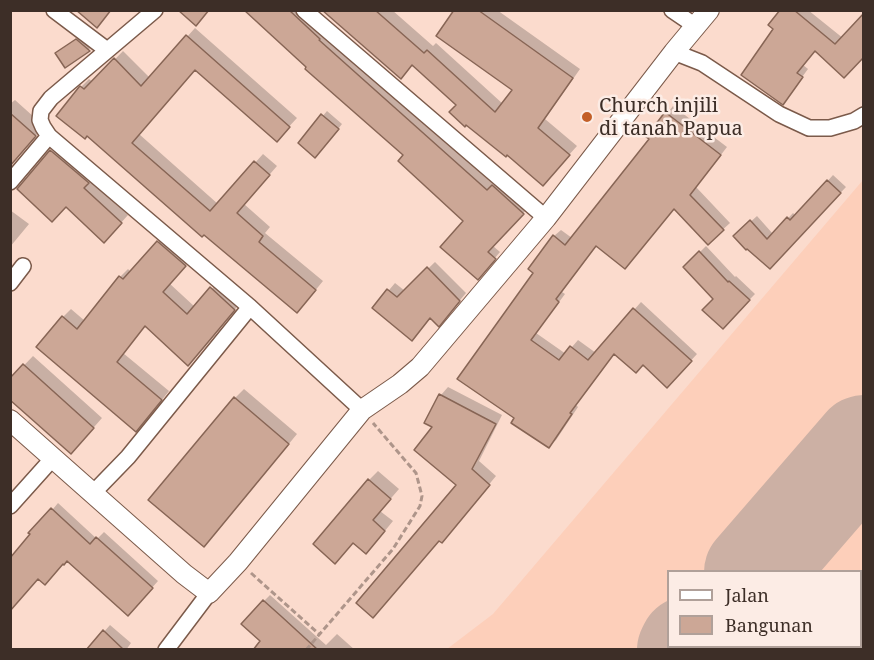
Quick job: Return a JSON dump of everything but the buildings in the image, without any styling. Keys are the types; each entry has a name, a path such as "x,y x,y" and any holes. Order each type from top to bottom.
{"street":[{"path":"54,10 107,50"},
{"path":"155,10 43,107 40,120 49,136 250,307 362,410"},
{"path":"304,10 546,218"},
{"path":"672,10 693,30 702,63"},
{"path":"166,650 209,593 238,562 362,410 420,367 546,218 674,52 710,10"},
{"path":"674,52 702,63 779,114 809,128 830,128 854,121 864,115"},
{"path":"10,182 49,136"},
{"path":"10,283 23,266"},
{"path":"94,492 134,450 250,307"},
{"path":"10,420 184,574 209,593"},
{"path":"10,506 53,458"}],"path":[{"path":"306,650 393,549 420,506 422,496 416,473 362,410"},
{"path":"238,562 319,634"}],"shaded area":[{"path":"863,180 863,649 447,649 493,614"}],"runway":[{"path":"756,570 864,445"}],"place":[{"name":"Church injili di tanah Papua","path":"587,117"}]}
